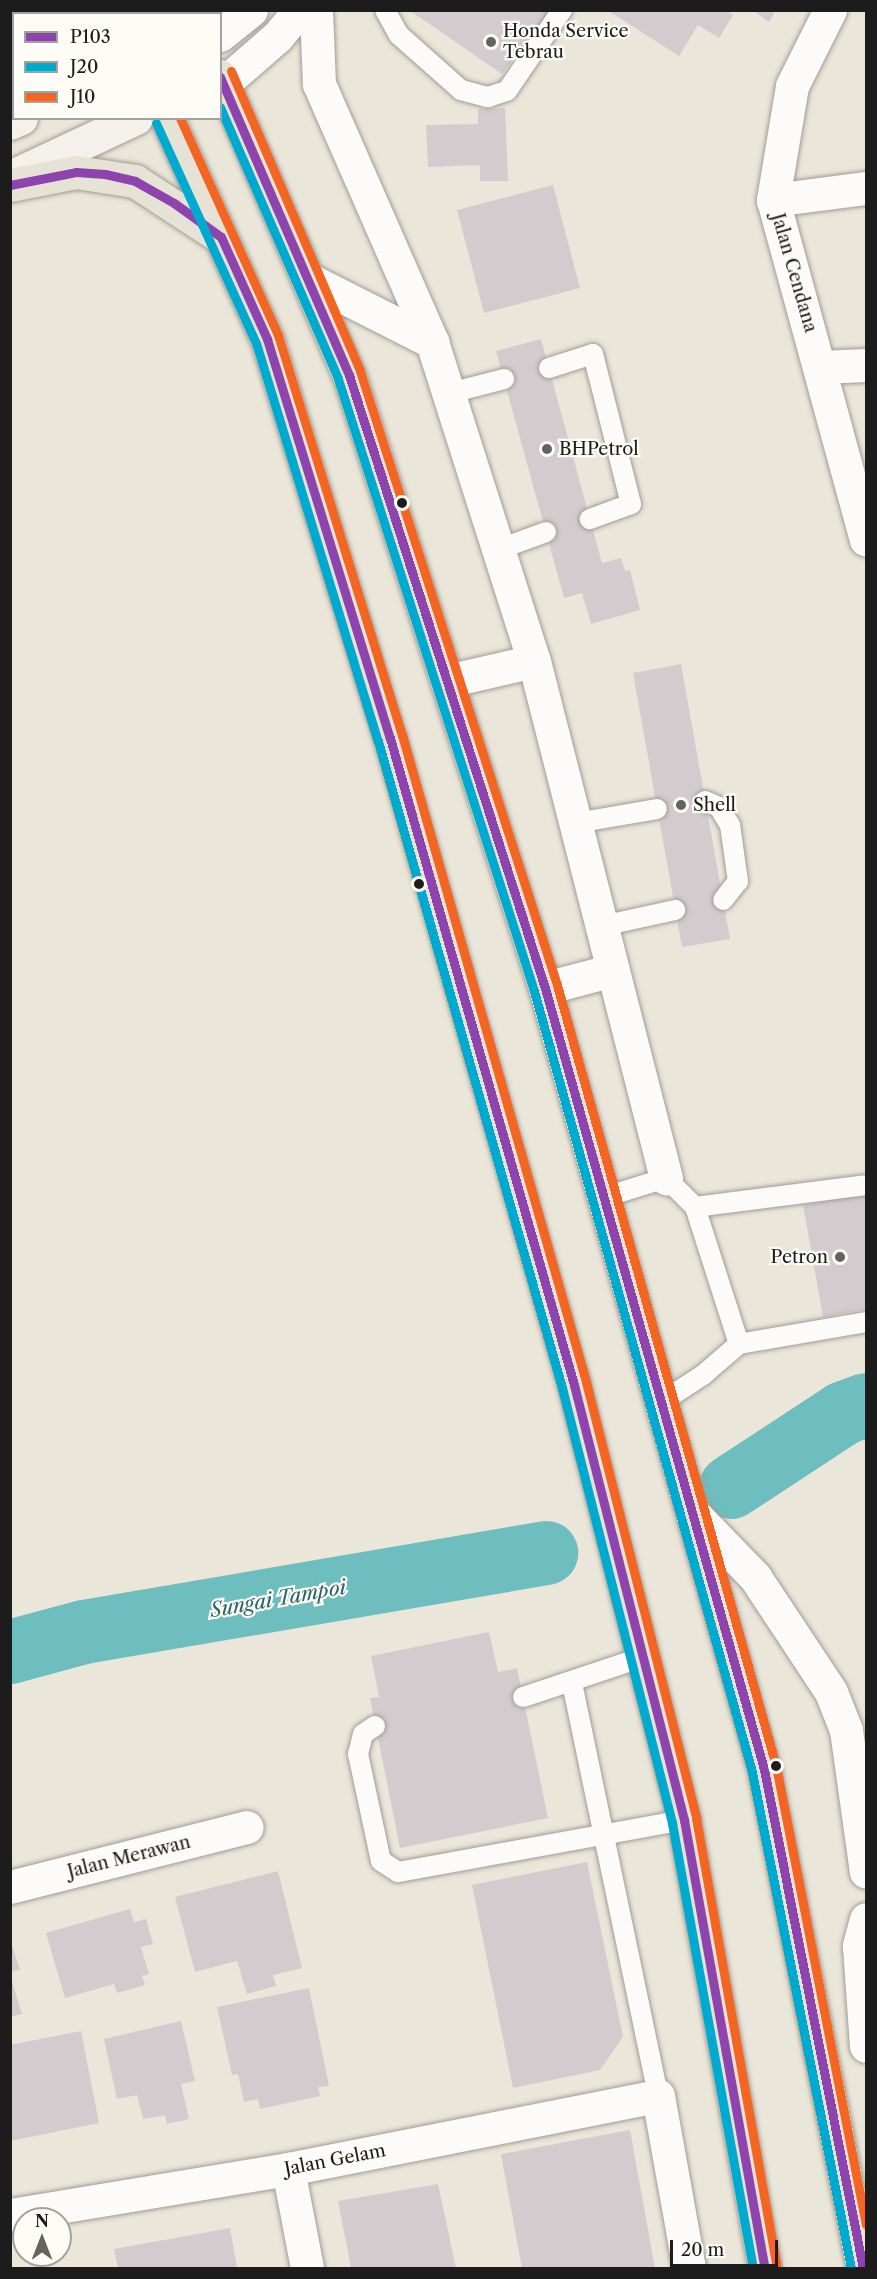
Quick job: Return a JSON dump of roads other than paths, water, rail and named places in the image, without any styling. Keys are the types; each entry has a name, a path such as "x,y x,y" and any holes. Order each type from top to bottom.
{"highway":[{"path":"222,81 312,280 349,375 545,988 663,1401 764,1769 863,2268"},
{"path":"168,120 267,339 390,738 574,1385 684,1820 765,2268"},
{"path":"10,185 76,172 135,181 221,237"}],"main road":[{"path":"10,177 132,120"}],"street":[{"path":"222,33 251,10"},
{"path":"222,81 277,37 300,10"},
{"path":"316,10 319,84 432,342 534,661 666,1178"},
{"name":"Jalan Cendana","path":"830,10 792,86 773,200 867,540"},
{"path":"773,200 867,188"},
{"path":"312,280 432,342"},
{"path":"820,367 867,365"},
{"path":"447,681 534,661"},
{"path":"545,988 613,970"},
{"path":"694,1514 755,1577 831,1692 846,1730 867,1872"},
{"name":"Jalan Merawan","path":"10,1887 247,1827"},
{"path":"867,1919 859,1946 867,2046"},
{"path":"658,2096 689,2268"},
{"name":"Jalan Gelam","path":"10,2216 288,2169 658,2096"},
{"path":"288,2169 307,2268"}],"lane":[{"path":"385,10 399,35 461,90 488,97 507,91 562,10"},
{"path":"549,368 593,354 631,504 590,519"},
{"path":"450,393 504,379"},
{"path":"500,549 546,532"},
{"path":"705,801 719,807 730,825 738,881 723,900"},
{"path":"576,823 657,808"},
{"path":"602,926 675,910"},
{"path":"605,1197 666,1178 696,1207 739,1344"},
{"path":"696,1207 867,1185"},
{"path":"663,1401 703,1375 739,1344 867,1322"},
{"path":"523,1696 572,1683 643,1657"},
{"path":"572,1683 658,2096"},
{"path":"375,1726 363,1734 358,1754 381,1860 398,1872 603,1837 684,1820"}],"waterway":[{"name":"Sungai Tampoi","path":"731,1487 844,1413 866,1405"},
{"name":"Sungai Tampoi","path":"10,1652 84,1632 546,1553"}],"place":[{"name":"Honda Service Tebrau","path":"491,42"},
{"name":"BHPetrol","path":"547,449"},
{"name":"Shell","path":"681,805"},
{"name":"Petron","path":"840,1257"}]}
